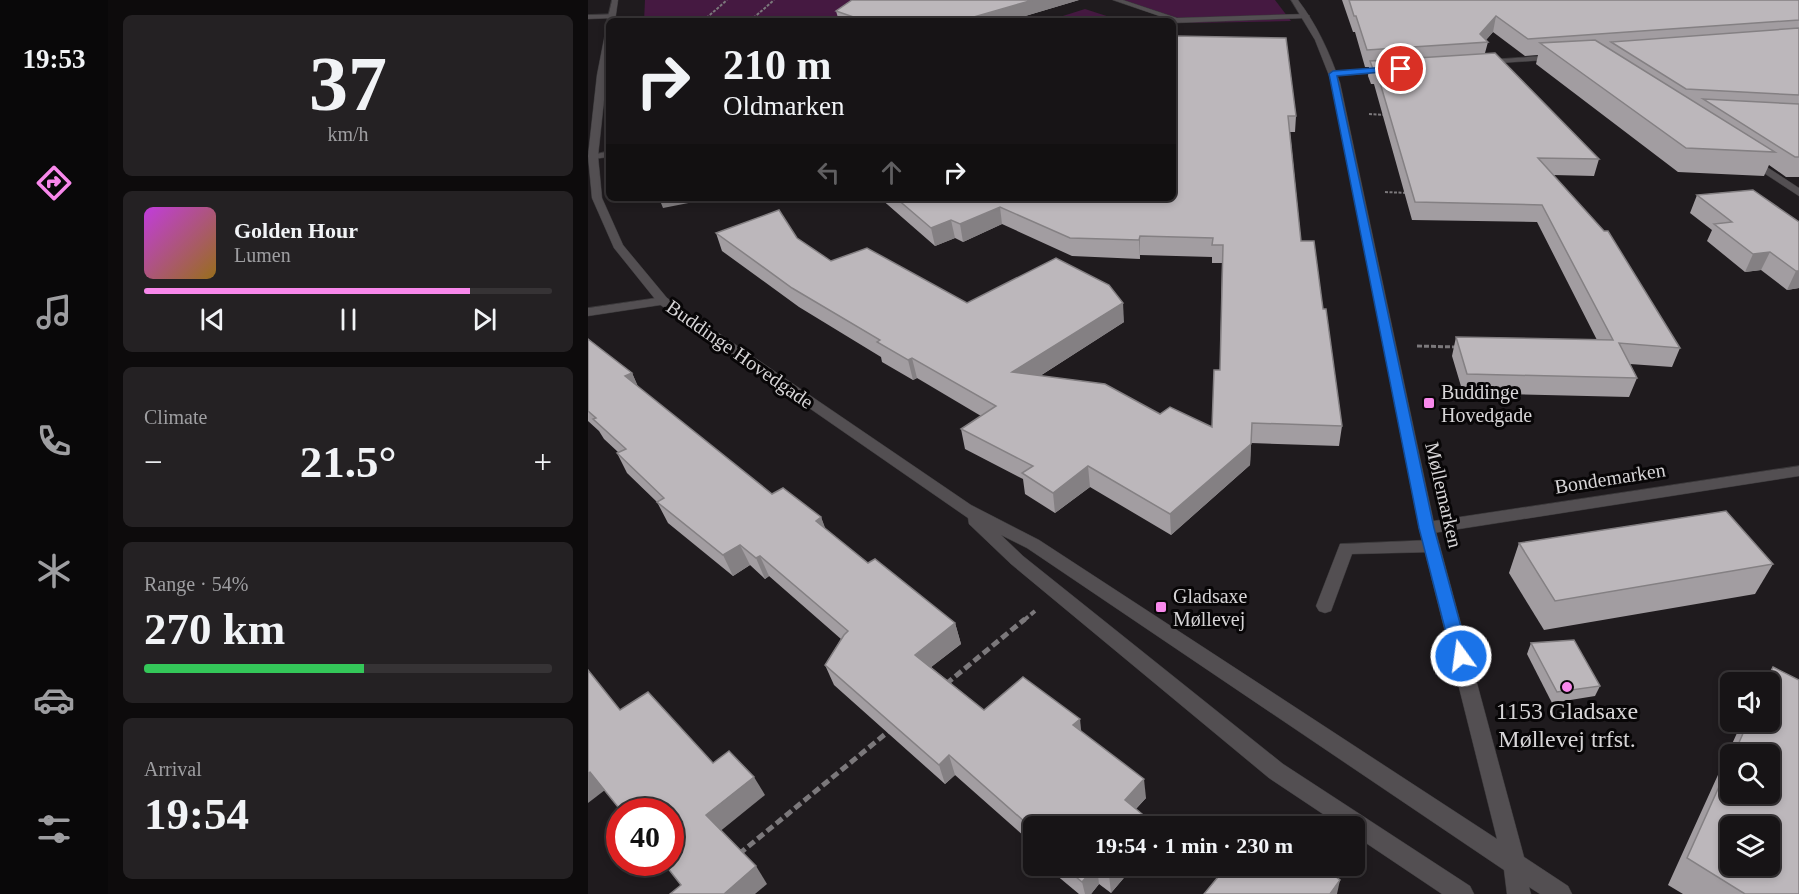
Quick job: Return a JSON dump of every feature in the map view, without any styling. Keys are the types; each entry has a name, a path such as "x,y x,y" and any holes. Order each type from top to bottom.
{"street":[{"path":"588,17 612,18 615,0"},
{"path":"1116,0 1175,18"},
{"name":"Møllemarken","path":"1294,0 1322,43 1333,74 1427,528 1514,863"},
{"path":"1178,19 1306,16"},
{"path":"1470,63 1568,56"},
{"path":"1333,74 1401,69"},
{"name":"Buddinge Hovedgade","path":"605,81 593,156 597,198 618,246 663,301 965,509 1033,544 1560,894"},
{"path":"593,156 606,154"},
{"path":"1743,155 1799,193"},
{"path":"588,312 663,301"},
{"name":"Bondemarken","path":"1427,528 1799,471"},
{"name":"Buddinge Hovedgade","path":"965,509 1017,560 1276,771 1462,894"},
{"path":"1325,606 1346,548 1432,546"},
{"path":"1514,863 1519,894"}],"path":[{"path":"707,18 728,0"},
{"path":"753,18 774,0"},
{"path":"1341,114 1386,115"},
{"path":"1357,192 1414,193"},
{"path":"1389,346 1461,348"},
{"path":"938,691 1057,593"},
{"path":"736,856 892,728"}],"shaded area":[{"path":"645,0 1036,0 961,18 644,18"},
{"path":"1123,0 1275,0 1291,21 1192,23"},
{"path":"1085,9 1113,18 1056,18"}],"building":[{"path":"852,0 1033,0 970,18 856,18 836,11"},
{"path":"1349,0 1799,0 1799,20 1528,39 1496,16 1480,34 1488,42 1367,50"},
{"path":"1799,28 1799,95 1686,89 1611,42"},
{"path":"1176,36 1286,38 1296,116 1288,116 1301,241 1314,241 1342,426 1252,423 1251,444 1170,514 1088,466 1053,493 1022,473 1033,466 961,429 996,406 912,358 908,360 877,342 880,340 792,288 716,233 779,210 797,238 831,261 867,248 967,303 1056,258 1109,285 1123,303 1012,372 1105,384 1160,414 1170,407 1212,427 1214,370 1220,370 1223,245 1212,245 1213,238 1140,236 1139,240 1070,238 1000,207 960,224 951,220 931,228 900,201 1176,201"},
{"path":"1595,40 1775,152 1686,148 1540,43"},
{"path":"1495,53 1599,159 1538,158 1604,231 1608,231 1680,348 1619,343 1637,378 1467,374 1456,337 1613,340 1542,205 1415,202 1376,69 1373,69 1370,61"},
{"path":"1703,99 1799,104 1799,157 1795,157"},
{"path":"1753,190 1799,222 1799,271 1770,252 1753,254 1714,224 1732,222 1697,195"},
{"path":"588,339 632,373 625,376 772,494 783,488 821,517 816,521 868,563 875,559 955,623 915,655 984,710 1023,677 1080,719 1073,725 1144,779 1125,800 1144,816 1023,816 1023,820 949,755 939,765 825,665 848,631 760,556 756,558 740,545 723,555 657,502 664,498 617,453 626,449 593,419 596,418 588,411"},
{"path":"1726,511 1773,564 1555,601 1519,543"},
{"path":"1574,640 1600,686 1557,692 1531,643"},
{"path":"1773,667 1799,680 1799,894 1745,894 1687,858 1720,784 1720,804 1780,804 1780,744 1738,744 1744,732 1780,732 1780,672 1771,672"},
{"path":"588,670 620,710 648,692 713,763 729,751 754,777 706,815 756,866 724,894 670,894 681,885 674,876 684,876 684,798 611,798 590,772 588,774"},
{"path":"1075,876 1087,876 1082,882"},
{"path":"1219,876 1335,876 1340,880 1330,894 1204,894"}],"place":[{"name":"Buddinge Hovedgade","path":"1429,403"},
{"name":"Gladsaxe Møllevej","path":"1161,607"},
{"name":"1153 Gladsaxe Møllevej trfst.","path":"1567,687"}],"route":[{"path":"1401,69 1333,74 1427,528 1461,656"}]}
